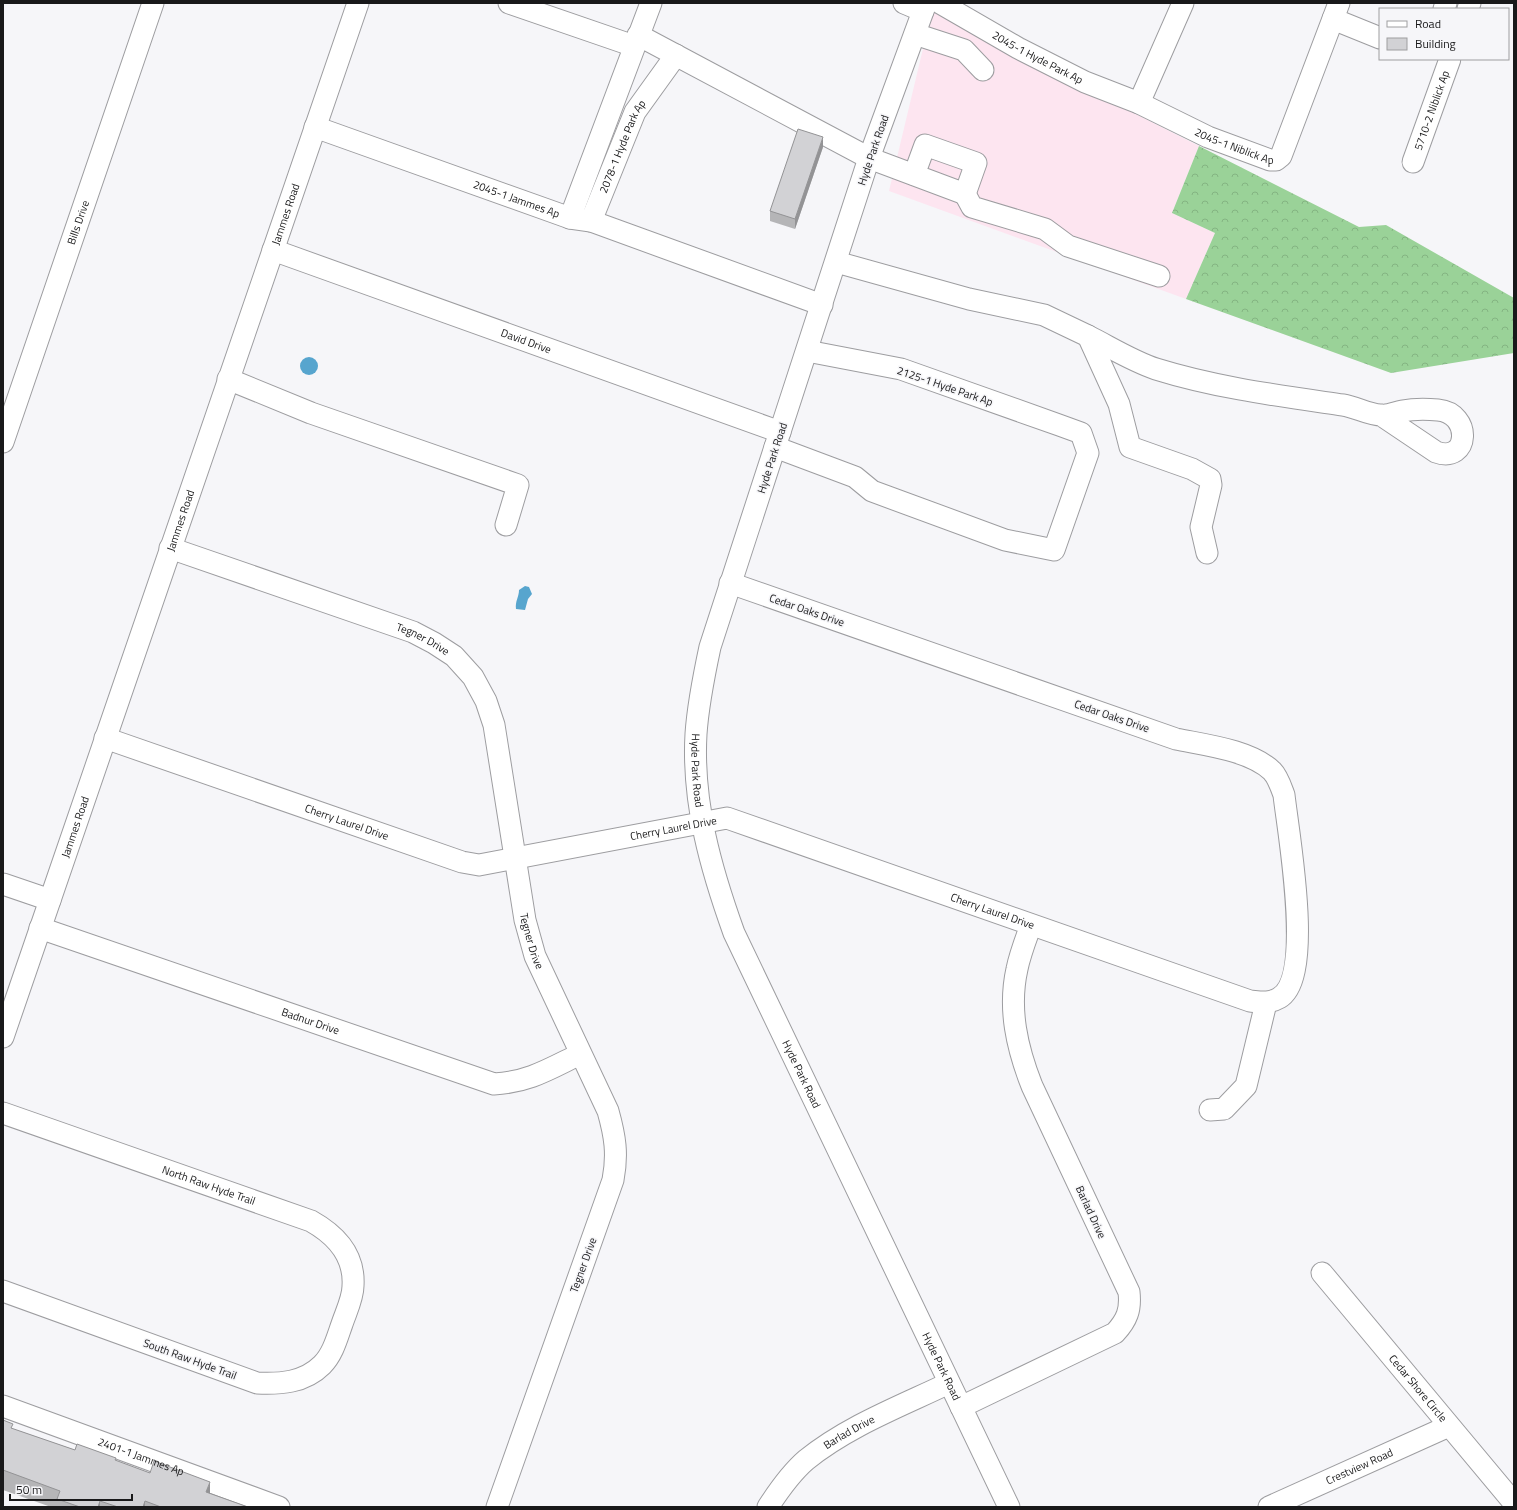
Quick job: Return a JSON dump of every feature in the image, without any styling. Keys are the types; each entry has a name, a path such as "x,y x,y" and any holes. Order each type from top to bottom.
{"street":[{"name":"Bills Drive","path":"3,442 153,3"},
{"name":"Jammes Road","path":"3,1037 358,3"},
{"path":"509,3 636,41 676,55 869,158 965,194 972,207 1045,229 1068,246 1159,276"},
{"name":"2045-1 Jammes Ap","path":"315,127 570,218 651,3"},
{"path":"1139,103 1183,3"},
{"name":"2045-1 Hyde Park Ap","path":"923,5 1085,82 1139,103"},
{"name":"Hyde Park Road","path":"923,5 915,34 869,158 710,647 701,690 696,735 702,823 719,890 734,933 1009,1507"},
{"path":"1336,11 1379,37"},
{"name":"2045-1 Niblick Ap","path":"1139,103 1208,137 1270,160 1276,160 1281,156 1336,11"},
{"path":"915,34 964,50 983,70"},
{"name":"2078-1 Hyde Park Ap","path":"592,220 635,112 676,55"},
{"name":"5710-2 Niblick Ap","path":"1413,162 1450,60"},
{"path":"914,175 925,145 976,163 965,194"},
{"path":"570,218 592,220 822,305"},
{"name":"David Drive","path":"273,250 778,440 855,477 872,491 998,538 1054,550 1088,453 1081,434"},
{"path":"836,262 969,299 1044,315 1129,358 1156,369 1218,385 1308,401 1345,405 1381,415"},
{"path":"1088,336 1119,404 1130,447 1192,469 1210,479 1211,485 1201,527 1207,553"},
{"name":"2125-1 Hyde Park Ap","path":"807,351 901,369 1081,434"},
{"path":"228,379 311,413 518,485 506,525"},
{"name":"Tegner Drive","path":"170,548 413,632 454,656 473,676 486,701 494,725 525,920 535,956 608,1111 615,1135 616,1162 613,1180 497,1507"},
{"name":"Cedar Oaks Drive","path":"730,583 1176,738 1245,755 1260,762 1273,771 1280,783 1284,795 1295,883 1298,926 1298,946 1292,982 1274,1000"},
{"name":"Cherry Laurel Drive","path":"105,738 462,862 479,865 727,818 1250,1001 1274,1000"},
{"path":"3,884 50,900"},
{"name":"Barlad Drive","path":"961,1407 1115,1333 1125,1322 1131,1306 1129,1292 1021,1060 1014,1028 1013,1002 1017,969 1031,925"},
{"name":"Badnur Drive","path":"40,928 494,1084 514,1083 534,1077 580,1054"},
{"path":"1210,1110 1224,1108 1246,1086 1274,1000"},
{"name":"North Raw Hyde Trail","path":"3,1113 311,1221 328,1230 341,1243 351,1266 353,1286 346,1312"},
{"name":"Cedar Shore Circle","path":"1322,1273 1514,1503"},
{"name":"South Raw Hyde Trail","path":"3,1291 257,1383 282,1384 303,1377 322,1365 334,1348 346,1312"},
{"name":"Barlad Drive","path":"768,1507 784,1483 806,1460 831,1442 851,1430 949,1384"},
{"name":"2401-1 Jammes Ap","path":"3,1406 279,1507"},
{"name":"Crestview Road","path":"1269,1507 1449,1426"}],"shaded area":[{"path":"932,11 1199,146 1172,213 1215,233 1186,299 889,191"}],"green space":[{"path":"1199,146 1359,227 1386,225 1514,298 1514,353 1391,373 1186,299 1215,233 1172,213"}],"water":[{"path":"309,357 315,360 318,366 315,372 309,375 303,372 300,366 303,360"},
{"path":"525,586 529,587 532,594 528,599 525,610 516,609 519,590"}],"building":[{"path":"798,129 823,137 795,219 770,211"},
{"path":"3,1420 13,1424 11,1428 75,1450 77,1444 116,1458 115,1460 150,1473 154,1461 210,1482 206,1492 248,1507 161,1507 145,1501 143,1507 118,1507 100,1501 98,1507 80,1507 57,1499 60,1491 3,1470"}]}
